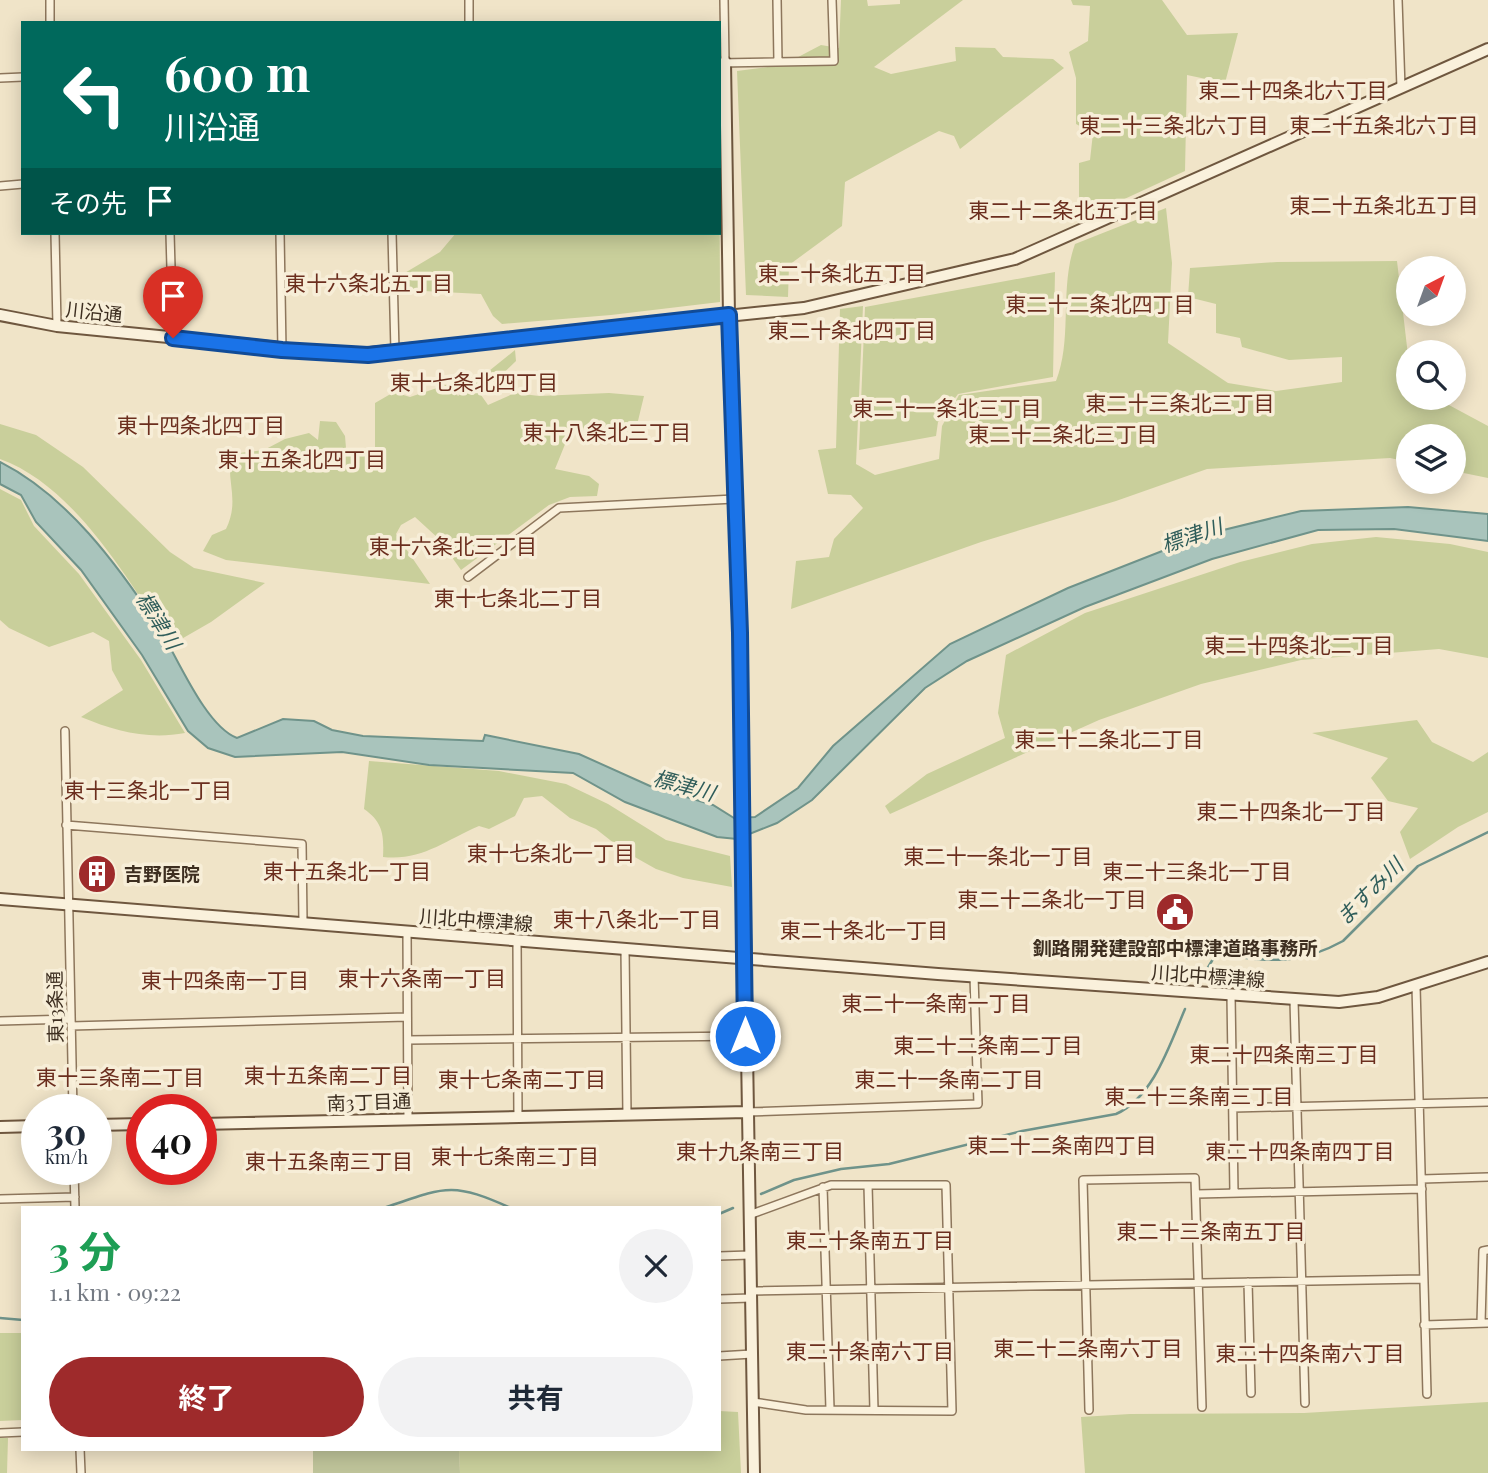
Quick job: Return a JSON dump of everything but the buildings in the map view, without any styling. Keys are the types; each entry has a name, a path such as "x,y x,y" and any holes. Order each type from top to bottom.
{"street":[{"path":"50,0 50,21"},
{"path":"469,0 469,21"},
{"path":"724,0 722,62 740,633 754,1473"},
{"path":"777,0 778,62"},
{"path":"722,62 834,61 832,0"},
{"path":"1398,0 1401,88"},
{"name":"川沿通","path":"0,314 57,326 351,355 804,308 1014,259 1488,49"},
{"path":"0,78 21,77"},
{"path":"0,186 21,184"},
{"path":"55,235 57,326"},
{"path":"170,235 173,338"},
{"path":"280,235 282,350"},
{"path":"392,235 395,351"},
{"path":"468,577 559,508 734,499"},
{"name":"東13条通","path":"65,731 73,1094"},
{"path":"66,825 302,845 303,922"},
{"name":"川北中標津線","path":"0,899 1294,1000 1359,1001 1416,986 1488,962"},
{"path":"407,932 408,1118"},
{"path":"517,941 518,1117"},
{"path":"625,948 627,1115"},
{"path":"747,1112 978,1104 974,976"},
{"path":"1416,986 1427,1394"},
{"path":"1231,995 1234,1193"},
{"path":"1294,1000 1300,1281 1306,1403"},
{"path":"0,1021 71,1023 407,1017"},
{"path":"408,1040 745,1036"},
{"path":"1233,1108 1488,1102"},
{"name":"南3丁目通","path":"217,1124 747,1112"},
{"path":"0,1127 21,1126"},
{"path":"1422,1179 1488,1177"},
{"path":"1089,1410 1083,1180 1195,1178 1202,1407"},
{"path":"75,1185 75,1206"},
{"path":"868,1185 874,1410"},
{"path":"749,1215 823,1187 946,1185 952,1411 806,1410 753,1402"},
{"path":"823,1187 830,1409"},
{"path":"1197,1194 1422,1189"},
{"path":"0,1199 75,1198"},
{"path":"1424,1325 1485,1323 1483,1251 1488,1250"},
{"path":"721,1256 750,1255"},
{"path":"721,1299 751,1294 949,1287 1423,1279"},
{"path":"1248,1282 1251,1393"},
{"path":"721,1356 752,1354"},
{"path":"0,1433 21,1432"},
{"path":"80,1451 81,1473"}],"green space":[{"path":"841,0 867,0 868,6 900,4 900,0 963,0 874,67 891,74 956,61 955,47 995,48 1003,57 1053,59 1064,68 960,149 954,136 939,131 845,182 842,226 789,265 788,297 746,295 737,71 783,65 821,45 839,48"},
{"path":"1071,0 1162,0 1187,35 1238,33 1225,83 1187,75 1185,171 1079,220 1079,163 1090,160 1093,133 1076,124 1076,78 1069,52 1088,41 1090,6 1073,5"},
{"path":"1166,208 1172,263 1168,343 1228,383 1276,391 1342,382 1342,357 1289,360 1242,347 1240,338 1216,333 1216,304 1188,297 1190,268 1277,262 1396,261 1396,326 1405,326 1406,340 1396,340 1396,410 1458,410 1488,426 1488,478 1466,473 1466,424 1396,424 1396,459 1207,469 1116,501 981,542 791,609 796,561 829,557 834,539 863,508 851,495 828,494 818,450 836,448 840,309 863,306 856,464 875,475 939,459 942,426 959,395 1056,381 1064,348 1068,278 1075,244"},
{"path":"454,235 720,235 720,302 502,324 493,316 481,294 405,290 403,274 440,252"},
{"path":"1055,272 1053,377 958,394 938,422 936,436 859,450 865,307"},
{"path":"515,350 516,361 481,395 488,405 515,393 539,396 609,393 644,396 637,425 585,428 570,432 555,469 589,476 599,484 597,496 570,497 549,505 461,570 439,539 415,517 401,525 396,534 430,584 226,560 203,551 212,535 226,529 230,519 231,454 264,450 285,439 309,433 318,440 320,421 336,422 345,436 346,448 358,456 375,450 375,403 394,392 410,397 449,384 458,396"},
{"path":"0,424 36,435 83,467 170,552 194,568 265,583 211,622 171,645 118,565 76,513 52,490 27,472 0,459"},
{"path":"0,489 21,500 34,526 79,574 141,660 185,733 132,733 81,717 123,690 112,670 109,641 93,632 49,647 9,628 0,620"},
{"path":"1376,537 1450,544 1488,552 1488,658 1439,649 1301,660 1201,684 1099,720 890,814 885,806 927,774 1005,738 998,713 1006,655 1085,613 1240,562 1312,544"},
{"path":"1417,720 1432,742 1473,762 1488,752 1488,812 1458,827 1410,859 1400,832 1418,808 1388,801 1371,778 1388,758 1312,733"},
{"path":"369,761 499,771 566,784 608,804 666,840 730,856 732,887 683,878 656,869 624,851 596,829 570,818 542,796 524,798 515,816 489,829 479,826 432,849 410,856 383,857 379,824 364,809"},
{"path":"0,1333 21,1333 21,1420 0,1421"},
{"path":"1488,1402 1488,1473 1085,1473 1081,1417 1130,1414 1304,1413"},
{"path":"721,1411 738,1412 741,1473 460,1473 459,1451 721,1451"},
{"path":"0,1438 8,1438 7,1473 0,1473"},
{"path":"313,1451 459,1451 460,1473 313,1473"}],"water":[{"path":"0,462 24,476 69,512 108,556 158,626 203,705 225,731 237,738 283,719 314,721 332,730 363,736 483,741 485,735 579,754 650,786 713,805 734,818 755,817 798,788 833,746 950,644 1068,588 1203,535 1301,511 1408,507 1488,514 1488,541 1394,529 1318,530 1212,559 1085,607 967,661 925,688 812,800 777,823 737,839 717,837 625,802 573,773 429,765 342,752 235,757 208,748 188,731 142,655 81,570 36,522 21,495 0,484"}],"waterway":[{"name":"ますみ川","path":"1200,981 1213,959 1222,955 1284,960 1312,955 1343,941 1418,866 1488,832"},
{"name":"ますみ川","path":"761,1194 794,1180 841,1169 889,1164 1022,1131 1116,1114 1140,1096 1150,1083 1159,1069 1185,1009"},
{"name":"ますみ川","path":"390,1206 421,1195 448,1190 474,1194 507,1206"},
{"name":"ますみ川","path":"721,1213 733,1208"},
{"name":"ますみ川","path":"0,1318 21,1320"}],"place":[{"name":"吉野医院","path":"97,874"},
{"name":"釧路開発建設部中標津道路事務所","path":"1175,912"}],"district":[{"name":"東二十四条北六丁目","path":"1293,91"},
{"name":"東二十三条北六丁目","path":"1174,126"},
{"name":"東二十五条北六丁目","path":"1384,126"},
{"name":"東二十五条北五丁目","path":"1384,206"},
{"name":"東二十二条北五丁目","path":"1063,211"},
{"name":"東二十条北五丁目","path":"842,274"},
{"name":"東十六条北五丁目","path":"369,284"},
{"name":"東二十二条北四丁目","path":"1100,305"},
{"name":"東二十条北四丁目","path":"852,331"},
{"name":"東十七条北四丁目","path":"474,383"},
{"name":"東二十三条北三丁目","path":"1180,404"},
{"name":"東二十一条北三丁目","path":"947,409"},
{"name":"東十四条北四丁目","path":"201,426"},
{"name":"東十八条北三丁目","path":"607,433"},
{"name":"東二十二条北三丁目","path":"1063,435"},
{"name":"東十五条北四丁目","path":"302,460"},
{"name":"東十六条北三丁目","path":"453,547"},
{"name":"東十七条北二丁目","path":"518,599"},
{"name":"東二十四条北二丁目","path":"1299,646"},
{"name":"東二十二条北二丁目","path":"1109,740"},
{"name":"東十三条北一丁目","path":"148,791"},
{"name":"東二十四条北一丁目","path":"1291,812"},
{"name":"東十七条北一丁目","path":"551,854"},
{"name":"東二十一条北一丁目","path":"998,857"},
{"name":"東十五条北一丁目","path":"347,872"},
{"name":"東二十三条北一丁目","path":"1197,872"},
{"name":"東二十二条北一丁目","path":"1052,900"},
{"name":"東十八条北一丁目","path":"637,920"},
{"name":"東二十条北一丁目","path":"864,931"},
{"name":"東十六条南一丁目","path":"422,979"},
{"name":"東十四条南一丁目","path":"225,981"},
{"name":"東二十一条南一丁目","path":"936,1004"},
{"name":"東二十二条南二丁目","path":"988,1046"},
{"name":"東二十四条南三丁目","path":"1284,1055"},
{"name":"東十五条南二丁目","path":"328,1076"},
{"name":"東十三条南二丁目","path":"120,1078"},
{"name":"東十七条南二丁目","path":"522,1080"},
{"name":"東二十一条南二丁目","path":"949,1080"},
{"name":"東二十三条南三丁目","path":"1199,1097"},
{"name":"東二十二条南四丁目","path":"1062,1146"},
{"name":"東十九条南三丁目","path":"760,1152"},
{"name":"東二十四条南四丁目","path":"1300,1152"},
{"name":"東十七条南三丁目","path":"515,1157"},
{"name":"東十五条南三丁目","path":"329,1162"},
{"name":"東二十三条南五丁目","path":"1211,1232"},
{"name":"東二十条南五丁目","path":"870,1241"},
{"name":"東二十二条南六丁目","path":"1088,1349"},
{"name":"東二十条南六丁目","path":"870,1352"},
{"name":"東二十四条南六丁目","path":"1310,1354"}],"route":[{"path":"173,338 282,350 368,355 729,315 740,633 745,1036"}],"water label":[{"name":"標津川","path":"1192,536"},
{"name":"標津川","path":"158,621"},
{"name":"標津川","path":"684,786"}]}
